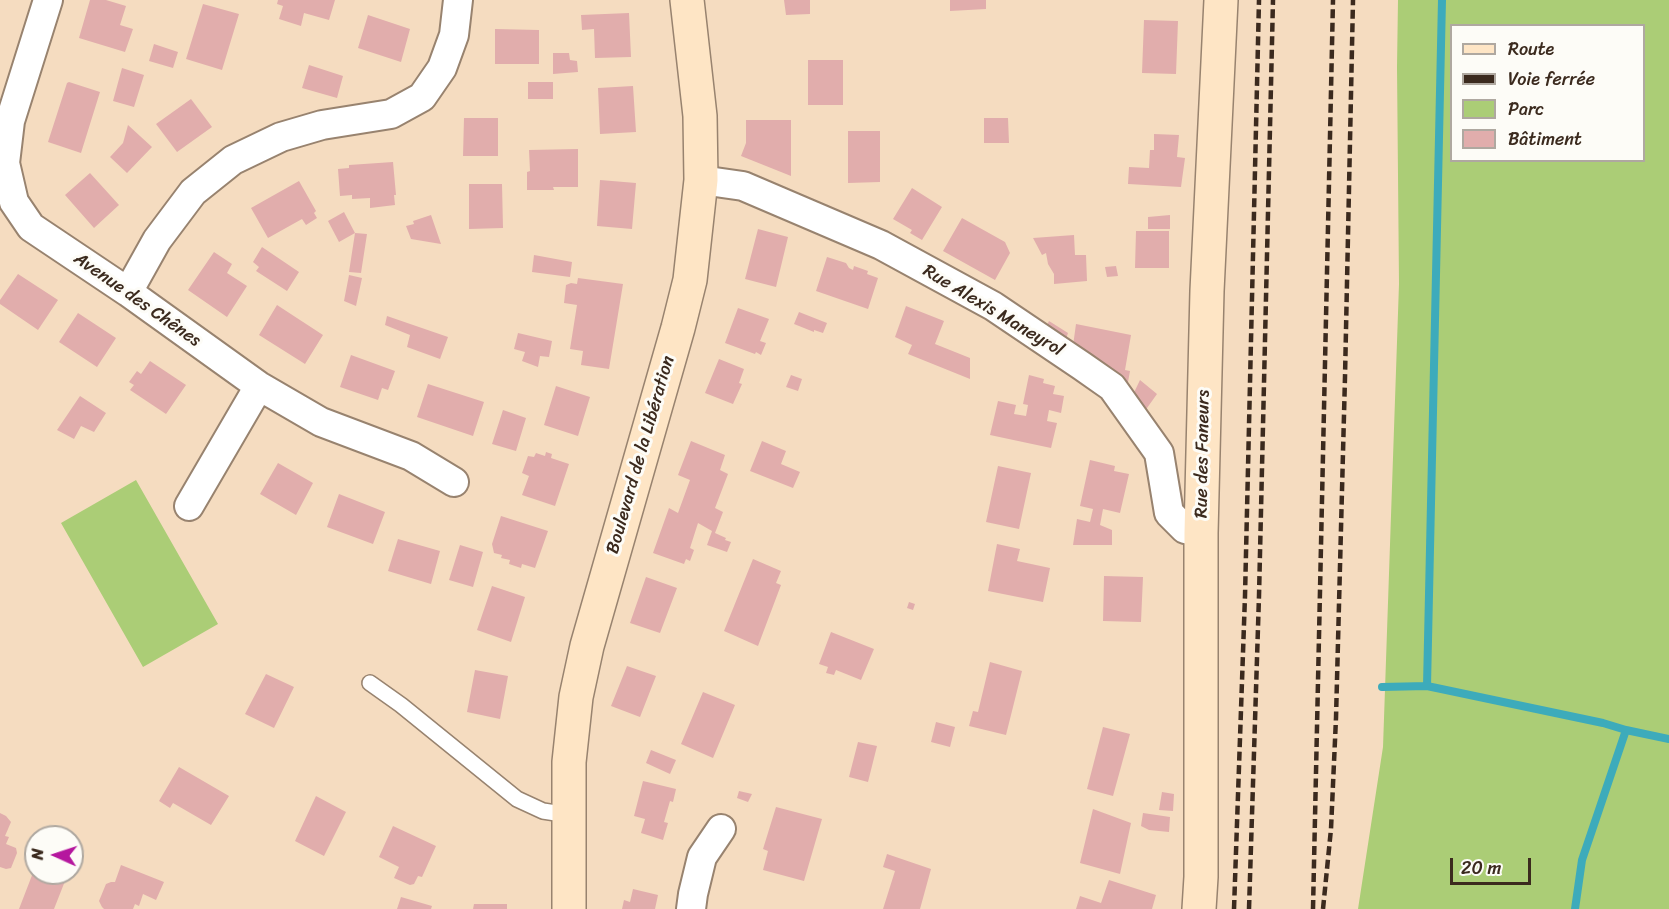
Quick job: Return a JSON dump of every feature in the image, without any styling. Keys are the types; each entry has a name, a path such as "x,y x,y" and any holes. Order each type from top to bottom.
{"street":[{"name":"Avenue des Chênes","path":"48,0 10,121 5,163 14,202 31,227 128,292 259,386 321,422 411,456 454,482"},
{"path":"128,292 157,240 193,192 233,160 281,137 322,125 391,114 423,97 442,68 454,35 458,0"},
{"name":"Boulevard de la Libération","path":"569,909 569,762 576,697 586,645 690,280 701,180 700,116 687,0"},
{"name":"Rue des Faneurs","path":"1199,909 1201,877 1201,533 1207,291 1221,0"},
{"name":"Rue Alexis Maneyrol","path":"701,180 744,186 881,245 993,306 1112,387 1159,453 1169,513 1185,529 1201,533"},
{"path":"189,506 259,386"},
{"path":"691,909 702,857 721,829"}],"lane":[{"path":"370,683 402,705 517,800 543,811 568,815"}],"green space":[{"path":"1398,0 1669,0 1669,909 1358,909 1383,747 1399,284"},
{"path":"136,480 218,624 143,667 61,523"}],"building":[{"path":"90,0 106,0 126,6 120,25 133,29 125,52 79,38"},
{"path":"278,0 335,0 329,20 304,13 301,26 279,19 283,6 277,4"},
{"path":"784,0 810,0 810,14 786,15"},
{"path":"950,0 986,0 986,9 950,11"},
{"path":"203,4 239,14 222,70 186,59"},
{"path":"629,13 631,57 595,58 594,29 582,30 581,15"},
{"path":"368,15 410,29 401,62 358,48"},
{"path":"1144,20 1178,21 1176,74 1142,73"},
{"path":"495,29 539,30 539,64 495,64"},
{"path":"154,44 178,52 173,68 149,61"},
{"path":"553,53 569,53 570,60 577,61 578,72 553,74"},
{"path":"808,60 843,60 843,105 808,105"},
{"path":"309,65 343,76 337,98 302,88"},
{"path":"122,68 144,75 134,107 113,101"},
{"path":"69,82 100,92 81,153 48,142"},
{"path":"528,82 553,82 553,99 528,99"},
{"path":"633,86 636,132 600,134 598,88"},
{"path":"191,99 212,127 177,152 156,124"},
{"path":"464,118 498,118 498,156 463,156"},
{"path":"984,118 1008,118 1009,143 984,143"},
{"path":"746,120 791,120 791,176 741,156 746,143"},
{"path":"128,125 152,147 127,173 110,157 123,143"},
{"path":"848,131 880,131 880,182 848,183"},
{"path":"1154,134 1179,135 1177,157 1185,158 1181,187 1128,184 1129,167 1149,168 1150,150 1154,150"},
{"path":"578,149 578,187 527,190 527,172 530,171 529,150"},
{"path":"393,162 395,205 370,208 370,198 352,199 352,195 340,196 338,169 349,168 349,165"},
{"path":"90,173 119,205 94,228 65,195"},
{"path":"600,180 636,183 632,229 597,226"},
{"path":"299,181 316,211 314,213 317,218 306,225 302,219 268,238 251,208"},
{"path":"469,184 502,184 503,228 469,229"},
{"path":"912,188 942,207 922,240 910,233 912,230 893,219"},
{"path":"344,212 355,233 339,242 328,221"},
{"path":"431,215 441,244 411,239 406,226"},
{"path":"1170,215 1170,229 1148,229 1148,217"},
{"path":"962,218 1005,242 1010,253 995,280 943,251"},
{"path":"758,229 788,237 776,287 745,279"},
{"path":"1136,231 1169,231 1169,268 1135,268"},
{"path":"355,233 367,234 361,273 349,272"},
{"path":"1074,235 1075,255 1086,255 1087,281 1054,284 1054,274 1048,264 1046,253 1042,255 1033,238"},
{"path":"262,247 299,272 287,291 256,271 259,267 253,262"},
{"path":"214,252 232,264 227,273 247,286 227,317 188,290"},
{"path":"534,255 572,262 570,277 532,272"},
{"path":"827,257 846,263 853,270 854,266 868,271 867,274 878,278 868,309 816,291"},
{"path":"1116,266 1118,276 1107,277 1105,267"},
{"path":"18,274 58,300 38,330 0,304 0,300"},
{"path":"349,275 362,278 356,306 344,301"},
{"path":"578,278 623,284 609,369 581,365 583,351 570,349 577,305 564,303 566,285 577,284"},
{"path":"277,305 323,335 305,364 259,335"},
{"path":"906,306 944,321 935,344 970,358 970,379 908,354 912,345 895,337"},
{"path":"738,308 769,319 760,341 766,343 761,355 725,343"},
{"path":"799,312 827,323 823,333 794,324"},
{"path":"78,313 116,338 97,367 59,342"},
{"path":"387,316 448,337 440,359 407,347 410,335 385,325"},
{"path":"1049,321 1068,333 1063,348 1043,334"},
{"path":"1076,324 1131,335 1125,370 1130,371 1128,382 1112,380 1113,368 1084,364 1072,353"},
{"path":"518,333 552,341 549,357 540,356 538,367 522,361 525,352 514,349"},
{"path":"351,355 395,371 388,390 382,388 378,400 340,387"},
{"path":"719,359 744,369 739,383 742,384 733,404 705,393"},
{"path":"150,361 186,385 166,414 130,390 134,385 129,382 137,371 141,374"},
{"path":"791,375 802,379 798,391 786,387"},
{"path":"1029,375 1044,379 1043,383 1055,386 1053,394 1064,396 1061,413 1049,410 1047,421 1057,423 1051,448 990,435 998,401 1016,405 1014,414 1026,416 1028,405 1023,404"},
{"path":"1140,380 1157,394 1142,415 1130,401"},
{"path":"428,384 484,402 473,436 417,417"},
{"path":"556,386 590,397 578,436 544,425"},
{"path":"80,396 106,413 94,432 81,426 74,439 57,430"},
{"path":"503,410 526,418 516,451 492,444"},
{"path":"691,441 725,455 720,470 728,474 715,508 723,512 715,533 731,542 727,552 707,545 712,531 698,523 690,548 694,550 690,561 686,559 684,564 653,553 669,508 678,513 690,480 678,475"},
{"path":"762,441 786,451 781,464 800,472 793,488 750,471"},
{"path":"546,452 552,454 551,458 569,464 555,506 522,495 529,476 522,473 528,456 534,457 536,453 545,456"},
{"path":"1090,460 1115,466 1114,471 1129,474 1120,513 1103,509 1100,525 1112,530 1112,545 1073,545 1077,519 1090,522 1093,509 1080,506"},
{"path":"278,463 313,483 296,515 260,494"},
{"path":"998,466 1031,473 1019,529 986,522"},
{"path":"339,494 385,512 373,544 327,527"},
{"path":"501,516 548,531 535,568 522,564 521,568 509,564 510,560 494,553 492,544"},
{"path":"398,539 440,551 431,584 388,571"},
{"path":"997,544 1020,549 1017,561 1050,568 1043,602 988,591"},
{"path":"460,545 483,552 473,587 449,580"},
{"path":"753,559 781,571 776,583 781,585 758,646 724,631"},
{"path":"1104,576 1143,577 1141,622 1103,621"},
{"path":"646,577 677,588 660,633 630,623"},
{"path":"492,586 525,597 511,642 477,630"},
{"path":"909,602 915,604 913,610 907,608"},
{"path":"831,632 874,649 861,680 836,670 834,675 826,673 828,667 819,664"},
{"path":"990,662 1022,671 1006,735 969,726 973,711 978,712"},
{"path":"627,666 656,676 640,717 611,706"},
{"path":"475,670 508,676 500,719 467,712"},
{"path":"266,674 294,687 274,728 245,714"},
{"path":"703,692 735,705 713,758 681,744"},
{"path":"936,722 955,727 950,747 931,742"},
{"path":"1103,727 1130,734 1113,796 1087,789"},
{"path":"858,742 877,746 868,782 849,777"},
{"path":"651,750 676,760 670,774 646,763"},
{"path":"179,767 229,796 211,825 173,803 170,808 159,801"},
{"path":"643,781 676,789 664,822 668,823 663,840 641,833 645,819 634,816"},
{"path":"739,791 752,794 748,802 737,798"},
{"path":"1162,792 1174,794 1173,811 1159,810"},
{"path":"316,796 346,812 324,856 295,841"},
{"path":"776,807 822,819 804,881 763,870 768,851 763,849"},
{"path":"1093,809 1131,823 1120,874 1080,863"},
{"path":"0,813 11,822 5,836 9,837 6,844 16,848 17,853 11,868 6,869 0,867"},
{"path":"1143,813 1170,817 1169,832 1149,830 1141,826"},
{"path":"393,826 436,846 422,877 418,876 414,884 410,885 394,878 399,867 379,857"},
{"path":"887,854 931,869 920,909 883,909 895,871 883,867"},
{"path":"121,865 164,882 156,900 143,894 139,906 135,904 133,909 104,909 102,907 99,901 106,884 115,882"},
{"path":"1109,880 1156,895 1152,909 1076,909 1080,896 1101,903"},
{"path":"28,885 63,885 54,909 19,909"},
{"path":"633,889 658,895 655,909 622,909 624,900 630,902"},
{"path":"401,897 432,906 431,909 397,909"},
{"path":"474,904 507,904 507,909 473,909"}],"waterway":[{"path":"1427,686 1442,0"},
{"path":"1382,687 1427,686 1669,739"},
{"path":"1575,909 1582,860 1626,730"}],"railway":[{"path":"1234,909 1245,596 1259,0"},
{"path":"1249,909 1273,0"},
{"path":"1313,909 1333,0"},
{"path":"1323,909 1331,829 1336,718 1353,0"}]}
